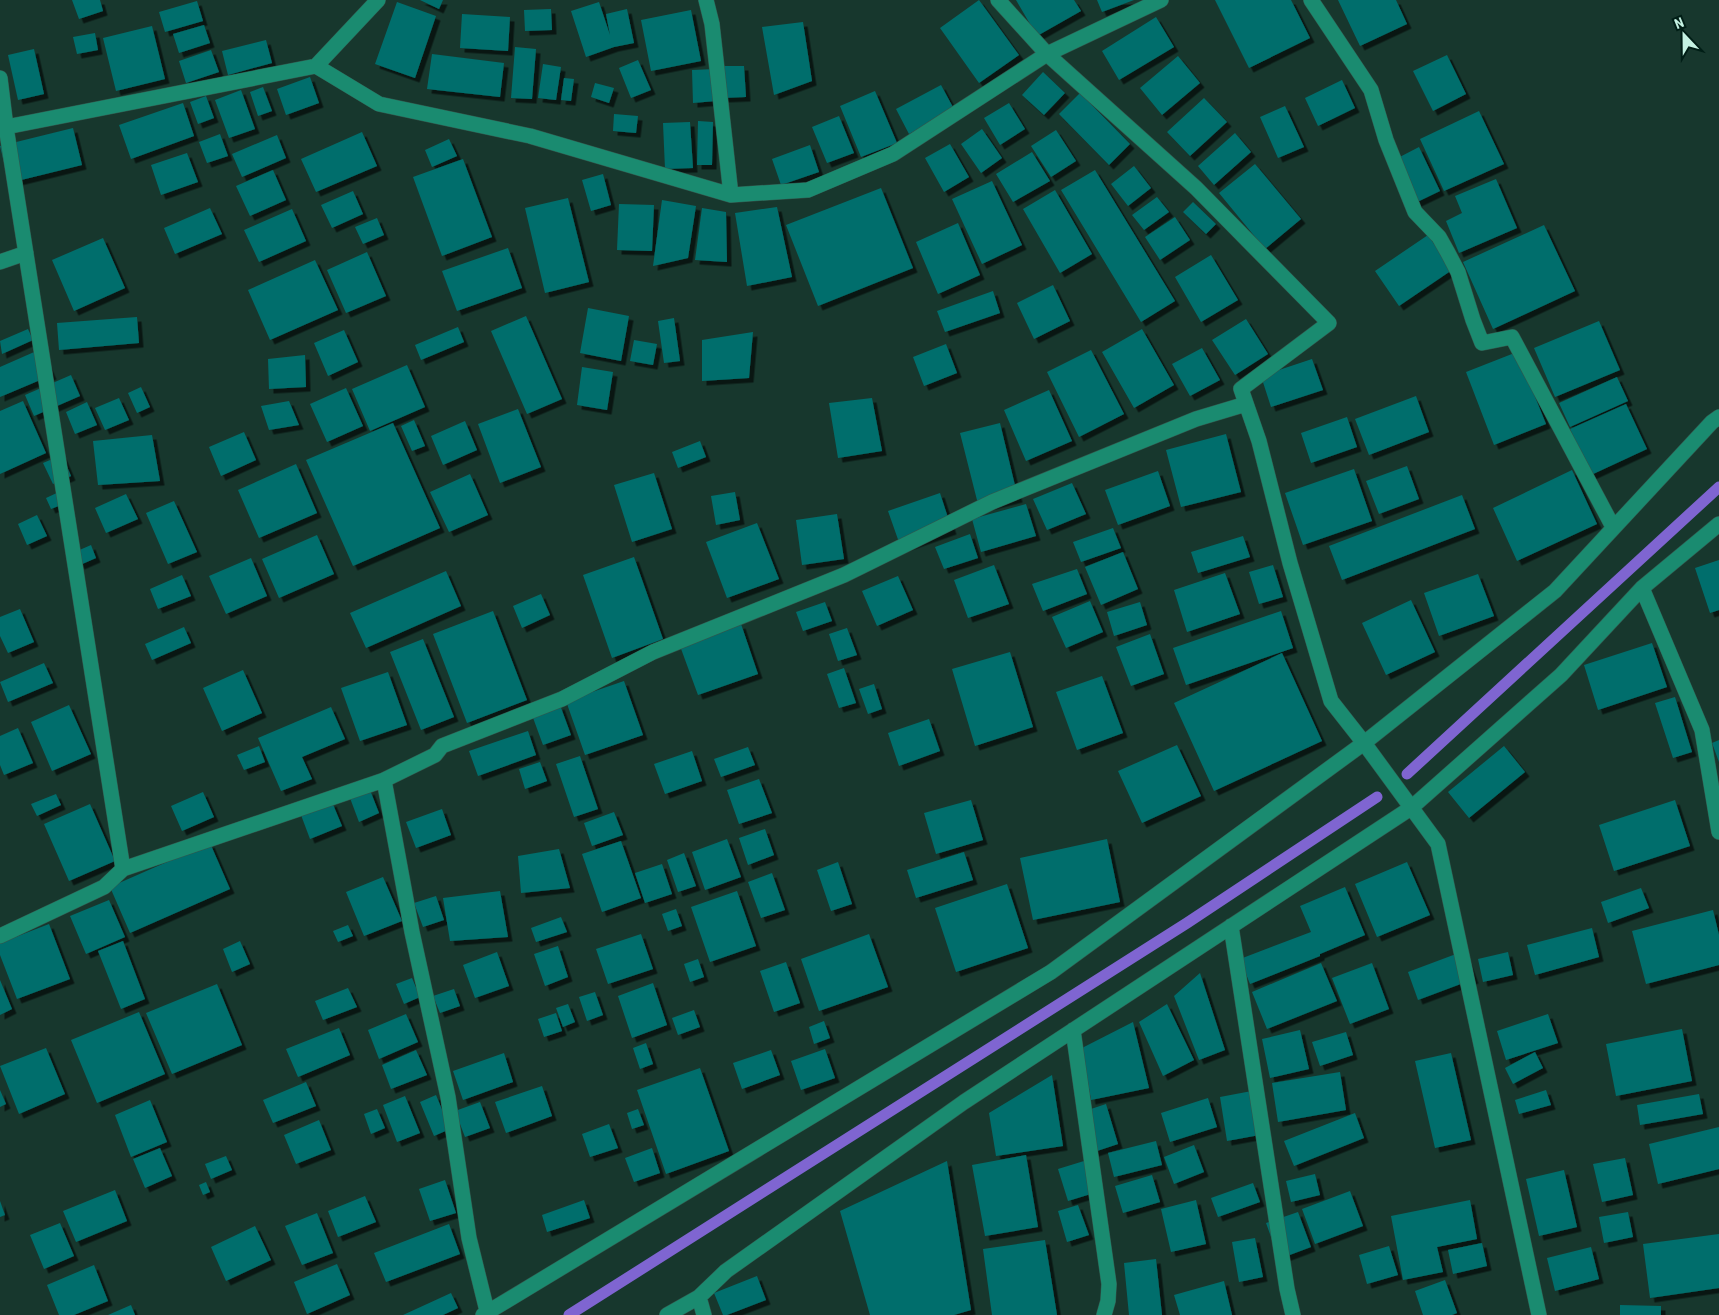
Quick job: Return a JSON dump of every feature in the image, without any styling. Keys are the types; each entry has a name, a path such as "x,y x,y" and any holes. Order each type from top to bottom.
{"street":[{"path":"3,128 316,66 378,0"},
{"path":"706,0 712,24 731,195"},
{"path":"998,0 1047,54 1196,188 1329,323 1241,389 1259,441 1290,564 1331,701 1438,844 1539,1315"},
{"path":"316,66 379,104 530,136 731,195 808,190 893,154 1047,54 1161,0"},
{"path":"1311,0 1371,90 1386,140 1414,212 1439,237 1458,272 1472,320 1482,343 1512,337 1613,528"},
{"path":"0,78 3,128 26,253 123,868"},
{"path":"0,262 26,253"},
{"path":"0,936 104,887 123,868 384,780 435,755 442,746 562,699 653,652 844,575 992,502 1196,419 1246,404"},
{"path":"384,780 412,932 448,1097 469,1238 486,1314 1052,972 1364,743 1555,591 1712,422 1719,417"},
{"path":"668,1315 699,1297 734,1265 964,1102 1411,808 1562,675 1642,588 1719,524"},
{"path":"1642,588 1702,730 1719,832"},
{"path":"1231,926 1287,1289 1293,1315"},
{"path":"1073,1030 1109,1284 1108,1301 1104,1315"},
{"path":"699,1297 704,1315"}],"building":[{"path":"72,0 100,0 103,11 79,19"},
{"path":"420,0 443,0 439,9"},
{"path":"979,0 1019,55 979,83 940,28"},
{"path":"1016,0 1074,0 1081,11 1037,36"},
{"path":"1097,0 1134,0 1102,12"},
{"path":"1215,0 1291,0 1310,38 1249,68"},
{"path":"1338,0 1396,0 1407,24 1360,46"},
{"path":"197,1 203,21 165,32 159,12"},
{"path":"397,2 436,16 415,78 375,64"},
{"path":"599,2 610,35 606,14 627,9 634,43 614,47 586,57 571,11"},
{"path":"551,9 552,30 525,31 524,10"},
{"path":"691,10 701,61 651,71 641,20"},
{"path":"462,14 510,17 508,51 460,48"},
{"path":"1156,17 1174,47 1119,80 1102,51"},
{"path":"803,22 812,81 774,95 762,27"},
{"path":"204,25 210,43 179,53 173,34"},
{"path":"152,26 165,79 116,91 103,38"},
{"path":"95,33 98,50 77,54 73,37"},
{"path":"266,40 272,63 228,75 222,51"},
{"path":"515,47 536,49 532,99 511,98"},
{"path":"34,49 44,94 18,100 8,55"},
{"path":"211,50 219,72 186,83 179,61"},
{"path":"432,54 504,63 500,97 427,89"},
{"path":"1447,55 1466,94 1433,111 1413,71"},
{"path":"1178,56 1200,83 1162,115 1140,88"},
{"path":"638,60 651,90 631,98 619,68"},
{"path":"543,64 561,67 556,100 538,98"},
{"path":"721,66 744,66 746,97 722,98"},
{"path":"715,69 716,101 693,103 692,70"},
{"path":"1043,72 1065,93 1044,115 1022,95"},
{"path":"310,77 319,103 286,115 277,89"},
{"path":"564,78 574,79 571,101 561,100"},
{"path":"1342,80 1355,108 1318,126 1305,98"},
{"path":"595,83 614,88 609,103 591,97"},
{"path":"941,85 955,111 909,134 896,109"},
{"path":"263,87 272,111 258,116 250,92"},
{"path":"241,90 255,129 229,138 215,100"},
{"path":"875,91 897,143 861,157 840,106"},
{"path":"1080,93 1130,144 1109,165 1059,114"},
{"path":"206,96 214,118 198,124 190,102"},
{"path":"1204,98 1227,122 1190,156 1167,132"},
{"path":"183,103 194,136 131,159 119,125"},
{"path":"1009,103 1025,129 1000,145 984,118"},
{"path":"1285,106 1304,147 1278,158 1260,117"},
{"path":"1479,111 1504,164 1444,191 1420,139"},
{"path":"614,114 638,116 636,133 613,131"},
{"path":"839,116 854,153 827,163 812,127"},
{"path":"698,121 713,122 712,165 697,165"},
{"path":"690,122 693,168 665,169 663,123"},
{"path":"73,128 82,165 9,183 0,146"},
{"path":"982,129 1002,158 981,173 961,144"},
{"path":"1056,130 1076,161 1051,177 1031,146"},
{"path":"362,132 377,166 316,192 301,159"},
{"path":"1235,133 1251,152 1214,185 1198,166"},
{"path":"220,134 228,156 207,163 199,142"},
{"path":"277,135 286,158 242,177 232,154"},
{"path":"449,139 457,156 432,167 425,150"},
{"path":"950,144 969,177 944,192 925,158"},
{"path":"810,145 819,172 781,185 772,159"},
{"path":"1419,147 1440,191 1413,204 1392,161"},
{"path":"1032,152 1050,181 1013,202 996,174"},
{"path":"187,153 198,182 161,195 151,165"},
{"path":"463,159 492,237 442,256 413,177"},
{"path":"1255,164 1301,219 1265,249 1219,193"},
{"path":"1134,166 1151,188 1128,206 1111,184"},
{"path":"273,170 286,200 250,216 236,186"},
{"path":"1095,170 1175,301 1141,322 1061,190"},
{"path":"603,174 611,205 591,211 582,180"},
{"path":"1496,179 1517,228 1459,253 1446,221 1462,213 1455,196"},
{"path":"992,181 1022,245 982,264 952,199"},
{"path":"881,188 913,268 818,306 786,225"},
{"path":"1055,190 1092,254 1060,273 1023,209"},
{"path":"353,191 363,214 332,228 321,205"},
{"path":"1157,197 1169,212 1144,230 1132,215"},
{"path":"568,198 589,282 545,293 525,208"},
{"path":"662,200 696,206 688,258 653,266"},
{"path":"1193,202 1216,224 1206,234 1183,212"},
{"path":"619,204 654,205 652,251 617,250"},
{"path":"777,207 792,277 747,286 735,213"},
{"path":"210,208 222,234 175,254 164,228"},
{"path":"702,208 726,212 727,262 695,260"},
{"path":"292,209 306,241 259,262 244,230"},
{"path":"1175,217 1190,240 1160,260 1145,237"},
{"path":"377,218 384,235 363,244 355,227"},
{"path":"958,223 980,275 938,294 916,242"},
{"path":"1544,225 1575,291 1493,329 1463,262"},
{"path":"1428,235 1452,270 1399,306 1375,271"},
{"path":"103,238 125,288 74,311 52,260"},
{"path":"508,248 522,288 457,311 442,271"},
{"path":"367,252 386,296 346,313 327,270"},
{"path":"1211,255 1238,300 1201,322 1175,277"},
{"path":"315,260 338,310 270,340 248,290"},
{"path":"1053,285 1070,321 1034,339 1017,303"},
{"path":"993,291 1000,313 945,332 937,311"},
{"path":"588,308 629,316 621,361 580,353"},
{"path":"526,316 562,399 527,414 491,331"},
{"path":"137,317 139,343 59,350 57,323"},
{"path":"674,318 680,361 664,363 658,321"},
{"path":"1246,319 1268,354 1235,375 1212,340"},
{"path":"1599,321 1620,370 1555,397 1534,348"},
{"path":"458,327 464,342 421,360 415,345"},
{"path":"28,329 33,340 2,354 0,341"},
{"path":"1142,329 1174,385 1134,408 1102,352"},
{"path":"344,330 358,362 328,376 314,343"},
{"path":"753,332 749,378 702,381 702,340"},
{"path":"634,340 657,344 653,365 630,361"},
{"path":"946,344 957,373 924,386 913,357"},
{"path":"1202,348 1220,380 1190,396 1172,364"},
{"path":"41,349 52,375 0,397 0,367"},
{"path":"1091,350 1124,414 1079,437 1047,372"},
{"path":"1517,352 1546,424 1494,445 1466,372"},
{"path":"305,355 306,387 269,389 268,359"},
{"path":"1312,359 1323,390 1271,407 1261,376"},
{"path":"407,365 425,407 370,431 352,389"},
{"path":"582,367 613,372 607,410 577,405"},
{"path":"71,375 80,396 34,416 25,395"},
{"path":"1617,377 1628,401 1570,427 1559,403"},
{"path":"141,387 150,407 137,413 128,393"},
{"path":"346,388 363,426 327,442 310,404"},
{"path":"1049,390 1072,441 1026,461 1004,410"},
{"path":"1416,396 1429,432 1369,455 1355,419"},
{"path":"119,398 129,420 105,430 95,408"},
{"path":"872,398 882,451 838,458 829,403"},
{"path":"23,401 46,453 0,474 0,411"},
{"path":"289,401 299,425 269,430 261,406"},
{"path":"87,402 97,425 75,434 66,412"},
{"path":"1626,404 1647,449 1591,475 1570,429"},
{"path":"518,409 541,467 500,483 478,424"},
{"path":"1347,417 1357,447 1311,463 1301,433"},
{"path":"414,420 425,446 412,451 401,426"},
{"path":"465,421 477,450 443,465 431,436"},
{"path":"393,423 440,528 353,566 306,460"},
{"path":"1000,423 1018,498 979,508 960,433"},
{"path":"244,432 256,460 221,476 209,447"},
{"path":"1226,434 1241,492 1181,507 1166,450"},
{"path":"152,435 160,481 98,485 93,441"},
{"path":"700,441 706,457 678,468 672,452"},
{"path":"62,455 71,476 53,484 43,463"},
{"path":"296,464 317,513 259,538 238,490"},
{"path":"1407,466 1419,499 1379,514 1366,481"},
{"path":"1354,469 1372,521 1303,545 1285,493"},
{"path":"1572,470 1597,524 1517,561 1493,508"},
{"path":"1158,471 1170,506 1118,525 1105,490"},
{"path":"654,473 672,529 632,542 614,485"},
{"path":"470,474 488,515 449,532 430,492"},
{"path":"1072,483 1086,514 1047,530 1033,499"},
{"path":"61,491 66,503 51,509 46,498"},
{"path":"735,492 740,520 716,525 711,496"},
{"path":"940,493 952,530 901,548 888,511"},
{"path":"126,494 138,519 106,533 95,508"},
{"path":"1462,495 1475,529 1342,580 1329,546"},
{"path":"174,501 197,552 168,564 146,513"},
{"path":"1026,504 1036,536 981,552 972,519"},
{"path":"837,514 844,559 802,565 796,520"},
{"path":"37,515 47,536 27,545 18,524"},
{"path":"757,523 779,579 727,598 706,542"},
{"path":"1113,528 1121,548 1081,562 1073,542"},
{"path":"970,534 978,558 944,569 935,547"},
{"path":"317,535 334,574 279,598 262,559"},
{"path":"1243,536 1250,557 1198,573 1191,552"},
{"path":"91,545 96,558 80,565 75,552"},
{"path":"1123,552 1138,589 1101,605 1085,567"},
{"path":"634,557 663,639 612,658 583,575"},
{"path":"251,558 267,596 226,614 209,576"},
{"path":"1719,560 1719,610 1710,613 1695,568"},
{"path":"994,565 1009,604 968,618 954,580"},
{"path":"1273,565 1283,597 1259,604 1249,572"},
{"path":"1077,569 1087,594 1043,611 1032,584"},
{"path":"446,571 461,606 366,648 350,613"},
{"path":"1225,573 1240,614 1187,632 1174,590"},
{"path":"1478,574 1494,616 1439,636 1424,593"},
{"path":"182,575 191,596 158,609 150,589"},
{"path":"898,576 913,610 877,626 862,591"},
{"path":"541,594 550,615 522,628 513,606"},
{"path":"1411,600 1435,652 1386,675 1362,623"},
{"path":"1090,601 1103,632 1066,648 1052,617"},
{"path":"825,602 832,621 803,631 796,612"},
{"path":"1140,602 1147,625 1114,636 1107,612"},
{"path":"20,609 34,642 8,653 0,636 0,617"},
{"path":"493,611 527,700 467,723 433,634"},
{"path":"1281,611 1293,648 1186,685 1173,648"},
{"path":"741,624 758,674 698,695 680,646"},
{"path":"184,627 191,643 152,660 145,644"},
{"path":"847,628 857,655 838,661 829,634"},
{"path":"1150,634 1164,674 1131,686 1116,647"},
{"path":"423,639 454,717 421,730 390,652"},
{"path":"1652,643 1667,687 1598,710 1584,665"},
{"path":"1010,652 1033,727 975,746 952,669"},
{"path":"1282,653 1322,741 1214,791 1174,703"},
{"path":"44,663 53,683 8,702 0,682"},
{"path":"844,668 856,703 839,708 827,674"},
{"path":"243,670 262,713 222,731 203,688"},
{"path":"388,672 407,725 360,741 341,688"},
{"path":"1102,676 1123,733 1077,750 1056,692"},
{"path":"624,681 643,735 585,755 566,701"},
{"path":"874,684 882,709 868,714 859,689"},
{"path":"1675,697 1692,752 1673,758 1655,703"},
{"path":"69,705 91,754 52,771 31,722"},
{"path":"560,705 571,735 543,745 532,715"},
{"path":"331,707 345,739 302,757 312,779 281,791 258,738"},
{"path":"929,719 940,751 899,766 888,733"},
{"path":"18,728 33,763 4,775 0,765 0,736"},
{"path":"528,731 536,755 478,776 469,751"},
{"path":"1719,740 1719,762 1712,743"},
{"path":"1177,745 1201,796 1142,823 1118,771"},
{"path":"259,746 265,762 244,770 237,755"},
{"path":"1504,746 1525,772 1469,818 1448,792"},
{"path":"748,747 755,765 721,777 714,759"},
{"path":"692,751 702,781 665,794 654,764"},
{"path":"580,756 598,809 574,817 556,764"},
{"path":"540,762 547,781 525,789 519,769"},
{"path":"759,779 772,813 739,824 727,790"},
{"path":"370,790 379,813 359,822 350,798"},
{"path":"203,792 214,817 182,831 171,806"},
{"path":"56,794 61,805 37,816 31,804"},
{"path":"971,800 983,840 936,854 924,813"},
{"path":"1675,800 1690,846 1614,871 1599,825"},
{"path":"332,802 342,826 310,839 301,815"},
{"path":"90,804 115,861 69,881 44,824"},
{"path":"442,809 451,835 416,848 406,822"},
{"path":"614,812 623,835 592,846 584,823"},
{"path":"765,829 774,855 748,865 739,838"},
{"path":"727,839 741,877 705,890 692,852"},
{"path":"1107,839 1120,902 1033,920 1020,858"},
{"path":"621,841 641,898 602,912 582,854"},
{"path":"210,843 230,889 130,933 110,887"},
{"path":"559,849 570,888 521,893 518,856"},
{"path":"964,852 973,880 916,898 907,870"},
{"path":"684,853 696,886 678,892 667,860"},
{"path":"838,862 852,904 831,911 817,870"},
{"path":"1407,862 1430,915 1377,937 1355,884"},
{"path":"662,864 672,894 645,903 635,873"},
{"path":"772,873 785,910 761,918 748,882"},
{"path":"383,877 402,921 364,936 346,892"},
{"path":"1007,884 1028,948 956,972 935,908"},
{"path":"1345,887 1365,935 1320,954 1320,956 1250,984 1240,959 1311,932 1300,906"},
{"path":"1641,888 1649,908 1608,923 1601,902"},
{"path":"500,891 508,937 450,941 443,898"},
{"path":"737,891 756,946 710,962 691,907"},
{"path":"436,896 444,920 423,927 414,903"},
{"path":"109,900 125,937 86,954 70,916"},
{"path":"676,909 682,926 668,931 662,914"},
{"path":"1713,910 1719,935 1719,965 1646,984 1632,931"},
{"path":"561,917 567,932 536,942 531,928"},
{"path":"49,924 70,979 17,999 0,955 0,943"},
{"path":"348,925 353,936 338,942 333,931"},
{"path":"1592,928 1599,957 1535,975 1527,945"},
{"path":"641,934 653,969 608,984 596,949"},
{"path":"869,934 888,987 819,1011 801,959"},
{"path":"123,941 145,999 121,1009 98,951"},
{"path":"240,941 250,964 232,972 223,949"},
{"path":"558,946 568,977 545,986 534,954"},
{"path":"1464,951 1474,979 1418,1000 1408,972"},
{"path":"497,952 509,986 475,998 463,965"},
{"path":"1508,952 1513,975 1483,982 1478,959"},
{"path":"698,959 704,977 690,982 684,964"},
{"path":"786,962 800,1003 774,1012 760,971"},
{"path":"1321,963 1337,1001 1267,1029 1252,992"},
{"path":"1372,963 1389,1009 1350,1024 1332,978"},
{"path":"1200,973 1225,1050 1199,1060 1174,996"},
{"path":"412,978 420,997 404,1004 396,984"},
{"path":"0,980 12,1009 0,1015"},
{"path":"653,983 667,1025 632,1038 618,996"},
{"path":"217,984 242,1045 172,1074 146,1013"},
{"path":"348,988 357,1007 323,1020 315,1001"},
{"path":"454,989 460,1006 440,1013 433,996"},
{"path":"595,992 603,1015 587,1021 579,997"},
{"path":"568,1004 575,1022 563,1027 556,1008"},
{"path":"1167,1004 1194,1060 1163,1076 1139,1022"},
{"path":"694,1010 700,1027 678,1035 672,1018"},
{"path":"139,1012 165,1074 97,1103 71,1040"},
{"path":"556,1013 562,1031 544,1037 538,1019"},
{"path":"406,1014 418,1042 379,1059 368,1030"},
{"path":"1548,1014 1558,1043 1506,1060 1497,1031"},
{"path":"824,1021 830,1038 814,1044 809,1027"},
{"path":"1133,1022 1149,1088 1091,1100 1082,1048"},
{"path":"339,1028 350,1055 298,1077 286,1049"},
{"path":"1682,1029 1692,1081 1616,1096 1606,1044"},
{"path":"1300,1030 1309,1069 1270,1078 1262,1039"},
{"path":"1346,1032 1353,1055 1320,1066 1312,1042"},
{"path":"646,1043 653,1064 640,1069 633,1048"},
{"path":"46,1048 65,1094 19,1114 0,1066"},
{"path":"825,1049 835,1078 801,1090 791,1061"},
{"path":"416,1050 427,1075 391,1089 382,1065"},
{"path":"771,1050 780,1075 742,1089 733,1063"},
{"path":"1535,1052 1543,1068 1513,1084 1505,1068"},
{"path":"504,1053 513,1082 463,1100 453,1071"},
{"path":"1451,1053 1471,1140 1435,1148 1415,1061"},
{"path":"700,1068 729,1151 666,1174 637,1090"},
{"path":"1340,1072 1346,1110 1278,1122 1272,1083"},
{"path":"1052,1075 1063,1146 996,1156 989,1113"},
{"path":"306,1082 316,1106 273,1123 263,1100"},
{"path":"542,1086 552,1116 506,1133 495,1102"},
{"path":"0,1090 6,1104 0,1107"},
{"path":"1257,1090 1265,1134 1227,1141 1220,1097"},
{"path":"1546,1090 1551,1105 1519,1114 1515,1100"},
{"path":"1699,1094 1703,1114 1640,1125 1637,1105"},
{"path":"436,1095 450,1129 434,1136 420,1102"},
{"path":"405,1096 420,1133 397,1142 383,1105"},
{"path":"1208,1098 1217,1127 1170,1142 1161,1113"},
{"path":"150,1100 167,1142 131,1157 115,1115"},
{"path":"480,1102 490,1128 465,1137 455,1111"},
{"path":"1106,1104 1118,1144 1091,1153 1079,1113"},
{"path":"377,1109 385,1128 371,1134 364,1114"},
{"path":"638,1109 644,1125 632,1129 627,1113"},
{"path":"1355,1113 1364,1138 1294,1166 1284,1141"},
{"path":"319,1120 331,1150 296,1164 284,1135"},
{"path":"609,1124 618,1148 590,1157 582,1134"},
{"path":"1719,1127 1719,1169 1658,1184 1649,1144"},
{"path":"1156,1141 1162,1165 1114,1177 1108,1153"},
{"path":"1194,1145 1204,1172 1174,1184 1164,1157"},
{"path":"160,1148 172,1176 145,1188 133,1159"},
{"path":"652,1148 660,1173 634,1182 625,1158"},
{"path":"1026,1155 1038,1227 985,1236 972,1165"},
{"path":"226,1156 232,1170 211,1179 205,1164"},
{"path":"1625,1158 1633,1195 1602,1202 1593,1164"},
{"path":"947,1161 971,1310 954,1315 870,1315 840,1211"},
{"path":"1084,1161 1094,1193 1068,1201 1058,1169"},
{"path":"1564,1170 1577,1227 1539,1236 1526,1179"},
{"path":"1315,1174 1320,1195 1291,1202 1286,1181"},
{"path":"1152,1175 1160,1202 1123,1213 1115,1186"},
{"path":"445,1180 456,1213 430,1221 419,1189"},
{"path":"206,1182 210,1192 203,1195 199,1185"},
{"path":"1253,1183 1260,1202 1218,1217 1211,1198"},
{"path":"115,1190 127,1221 76,1242 63,1211"},
{"path":"1350,1191 1363,1226 1315,1244 1302,1209"},
{"path":"365,1196 376,1222 338,1237 328,1211"},
{"path":"584,1200 590,1218 547,1232 542,1215"},
{"path":"1196,1200 1206,1244 1171,1252 1161,1209"},
{"path":"1470,1200 1477,1239 1437,1247 1443,1272 1403,1280 1391,1216"},
{"path":"0,1201 5,1215 0,1217"},
{"path":"1078,1205 1089,1235 1067,1242 1058,1211"},
{"path":"1298,1212 1311,1247 1279,1259 1266,1223"},
{"path":"1628,1212 1633,1237 1604,1243 1599,1217"},
{"path":"317,1213 333,1253 302,1265 285,1226"},
{"path":"60,1223 74,1256 44,1269 30,1235"},
{"path":"449,1224 460,1254 386,1282 374,1253"},
{"path":"255,1226 271,1260 226,1281 211,1247"},
{"path":"1719,1234 1719,1288 1650,1298 1643,1244"},
{"path":"1255,1238 1263,1277 1239,1282 1232,1242"},
{"path":"1045,1240 1057,1315 992,1315 983,1249"},
{"path":"1482,1243 1487,1266 1453,1274 1448,1250"},
{"path":"1389,1246 1398,1275 1367,1284 1359,1255"},
{"path":"1591,1247 1599,1279 1555,1291 1547,1258"},
{"path":"1156,1259 1162,1315 1129,1315 1124,1263"},
{"path":"337,1264 350,1295 307,1314 294,1282"},
{"path":"94,1265 108,1301 74,1315 59,1315 47,1285"},
{"path":"757,1276 766,1300 723,1315 714,1293"},
{"path":"1445,1280 1457,1313 1452,1315 1423,1315 1415,1291"},
{"path":"1224,1281 1232,1315 1180,1315 1174,1295"},
{"path":"451,1293 458,1308 443,1315 403,1315"},
{"path":"131,1305 135,1315 108,1315"},
{"path":"1620,1305 1661,1306 1661,1315 1620,1315"}],"waterway":[{"path":"1407,774 1719,487"},
{"path":"569,1315 1187,923 1377,797"}]}
